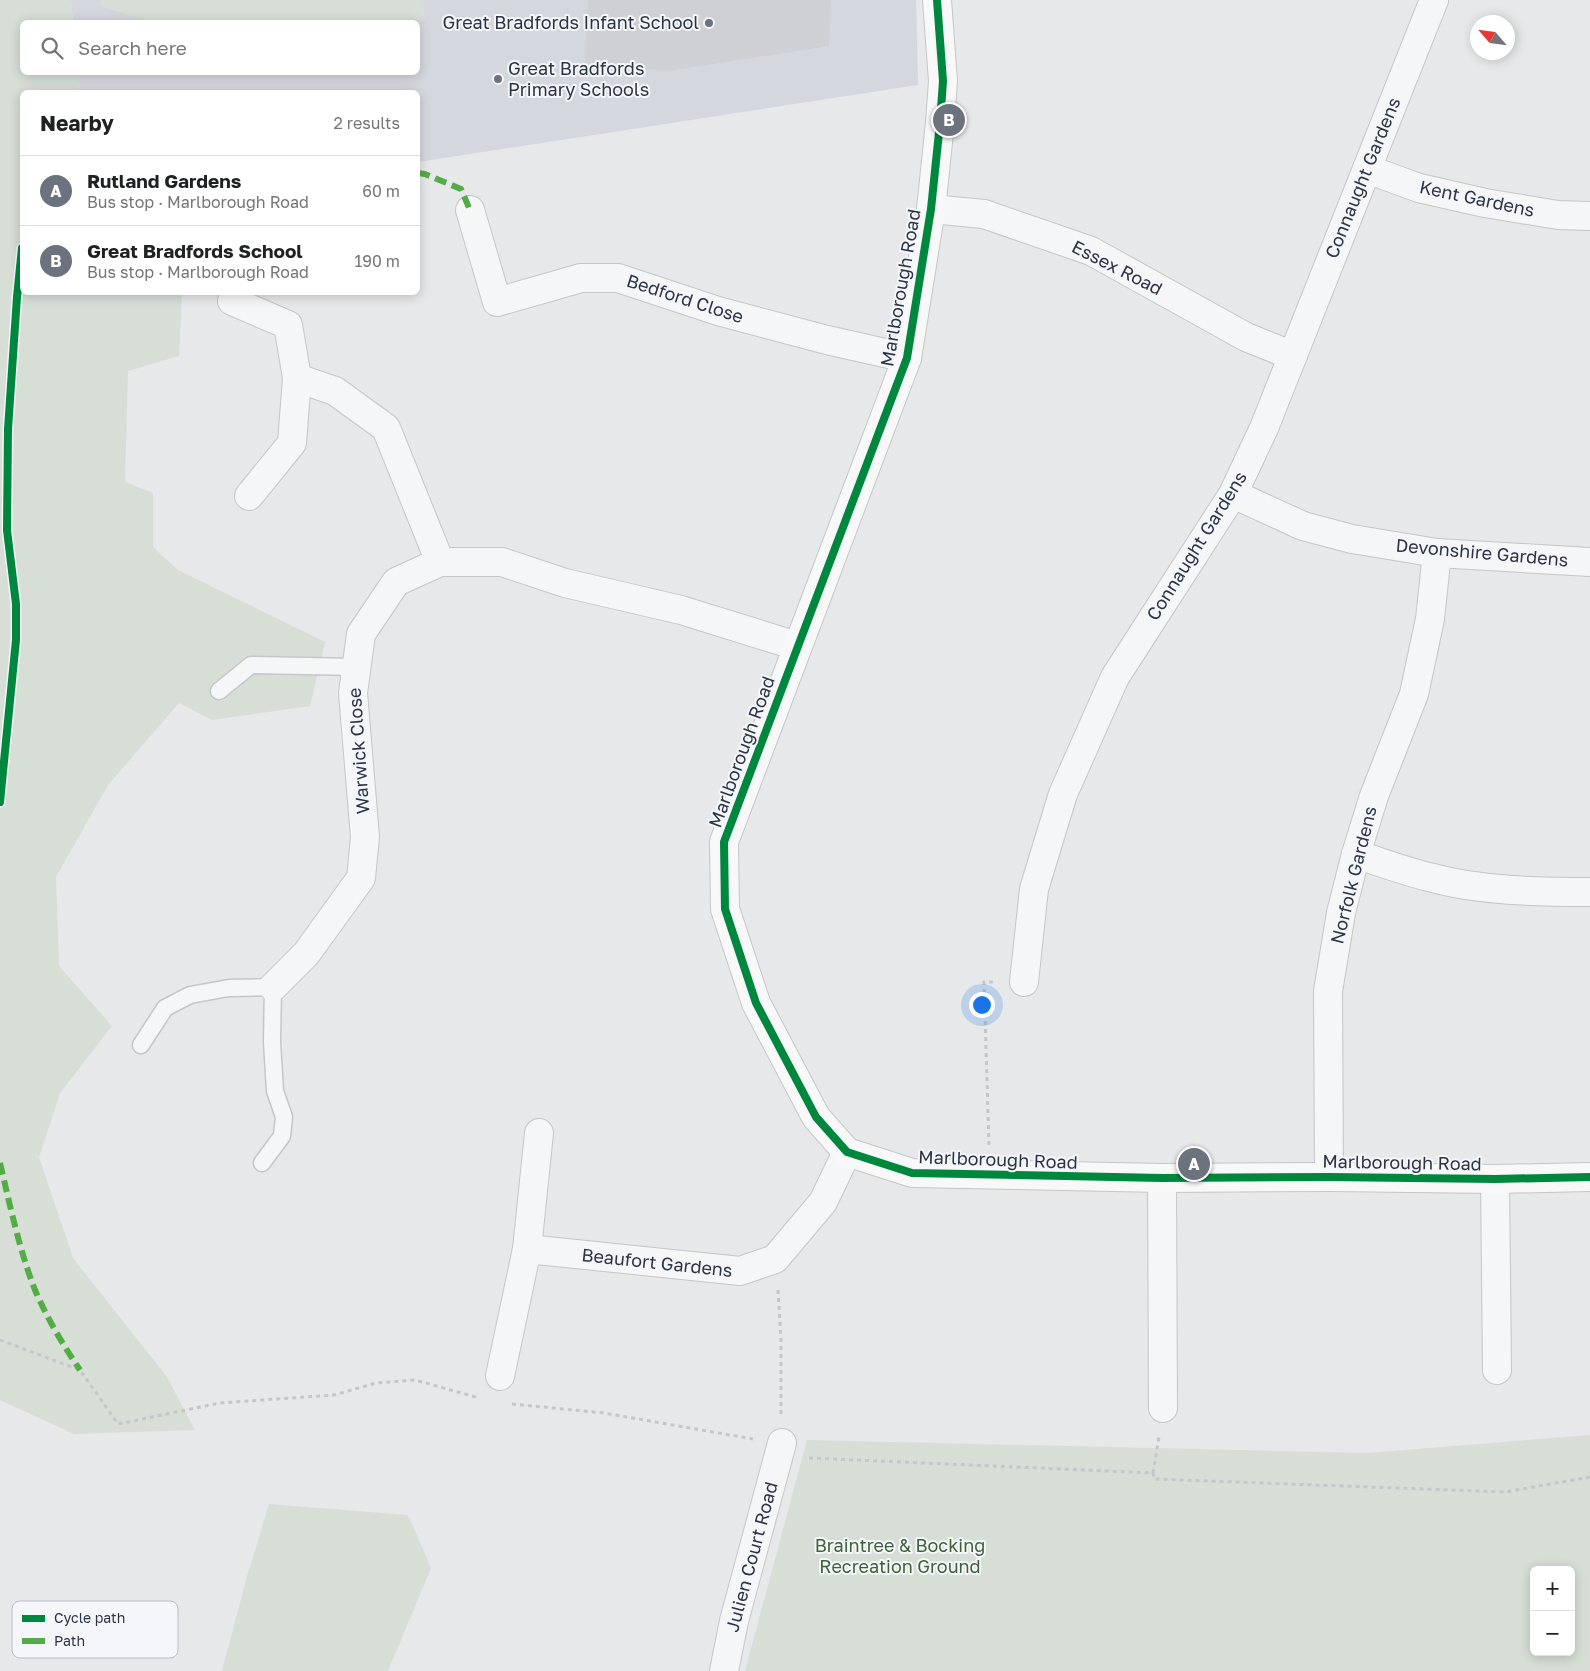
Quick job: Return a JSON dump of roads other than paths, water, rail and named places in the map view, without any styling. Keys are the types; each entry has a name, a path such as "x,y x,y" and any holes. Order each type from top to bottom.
{"street":[{"name":"Marlborough Road","path":"938,0 943,81 931,209 907,358 724,842 725,909 756,1004 816,1118 847,1152 912,1173 1162,1178 1329,1177 1495,1179 1590,1177"},
{"name":"Connaught Gardens","path":"1024,982 1034,889 1063,794 1115,678 1233,494 1264,428 1434,0"},
{"name":"Kent Gardens","path":"1367,169 1419,188 1485,203 1558,215 1590,216"},
{"name":"Essex Road","path":"931,209 984,214 1091,251 1246,337 1293,356"},
{"name":"Bedford Close","path":"470,210 497,302 581,278 618,278 718,311 827,340 907,358"},
{"path":"232,301 288,325 297,378 292,443 249,496"},
{"path":"297,378 335,390 386,428 440,562"},
{"name":"Devonshire Gardens","path":"1233,494 1303,526 1352,539 1437,552 1590,562"},
{"name":"Norfolk Gardens","path":"1329,1177 1328,990 1341,913 1356,854 1374,796 1414,694 1430,619 1437,552"},
{"name":"Warwick Close","path":"273,987 306,954 361,878 365,837 353,693 356,667 361,634 396,582 440,562 502,562 565,583 681,610 797,646"},
{"path":"1356,854 1430,878 1476,887 1590,892"},
{"path":"500,1376 527,1249 539,1133"},
{"name":"Beaufort Gardens","path":"527,1249 740,1271 775,1258 823,1202 847,1152"},
{"path":"1162,1178 1163,1408"},
{"path":"1495,1179 1497,1370"},
{"name":"Julien Court Road","path":"724,1671 734,1621 782,1444"}],"lane":[{"path":"219,692 250,665 356,667"},
{"path":"140,1045 165,1008 190,995 229,988 273,987 272,1042 275,1091 284,1117 282,1136 262,1164"}],"place":[{"name":"Great Bradfords Infant School","path":"709,23"},
{"name":"Great Bradfords Primary Schools","path":"498,79"},
{"name":"Great Bradfords School","path":"949,120"},
{"name":"Rutland Gardens","path":"1194,1164"}],"park label":[{"name":"Braintree & Bocking Recreation Ground","path":"900,1556"}]}
